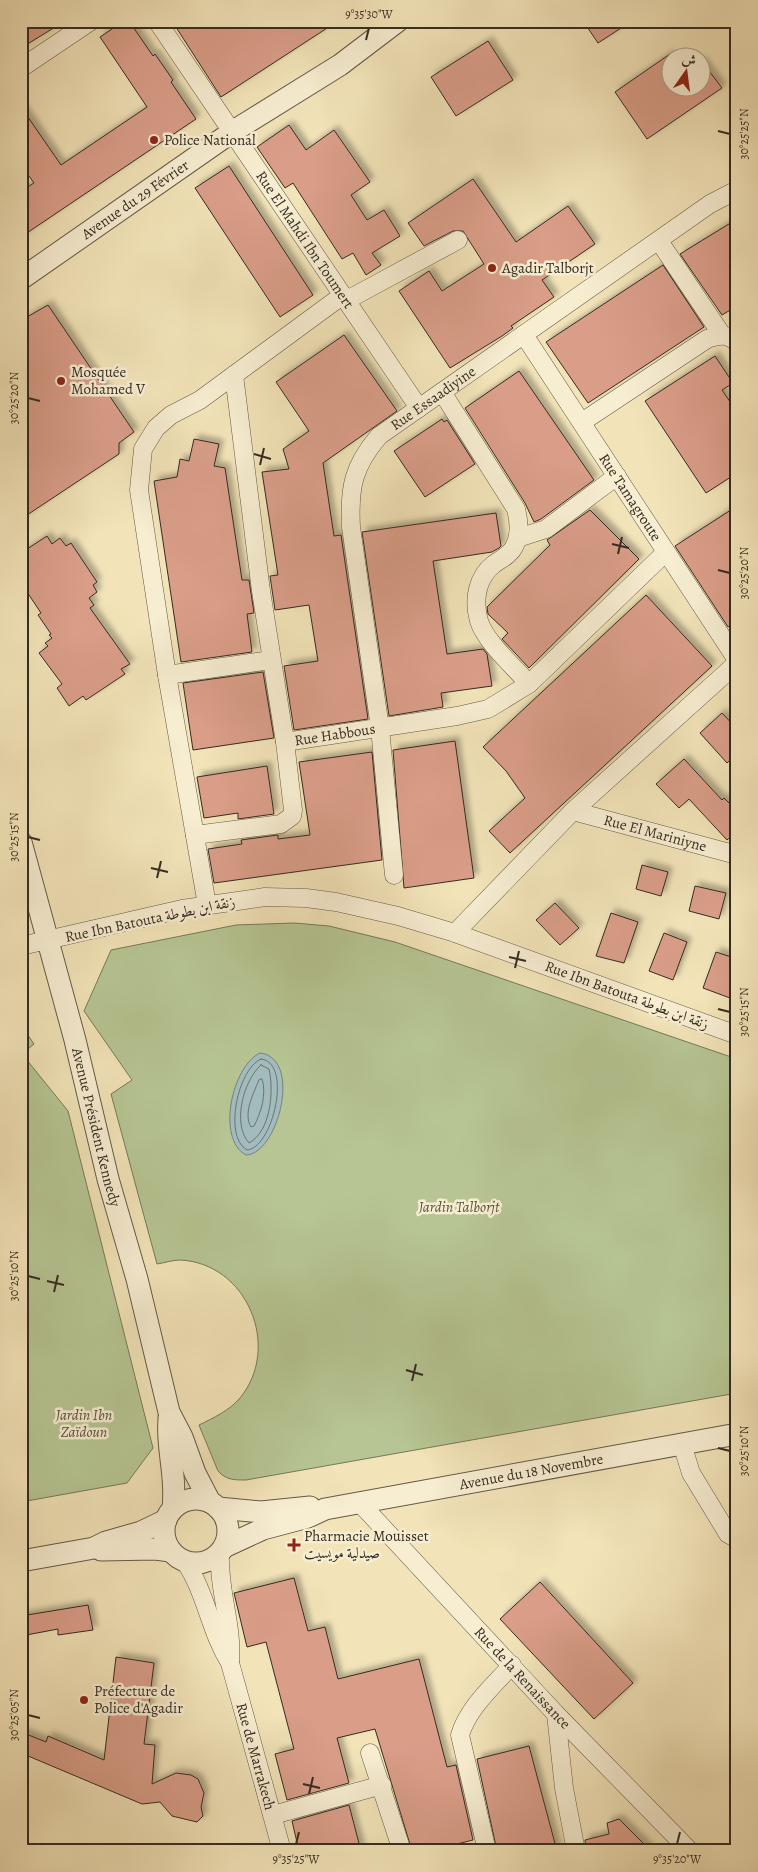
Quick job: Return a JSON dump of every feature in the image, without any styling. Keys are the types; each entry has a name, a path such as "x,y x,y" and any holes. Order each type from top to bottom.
{"street":[{"path":"21,68 91,21"},
{"name":"Rue El Mahdi Ibn Toumert","path":"157,21 420,408"},
{"name":"Avenue du 29 Février","path":"21,278 232,132 340,65 397,21"},
{"name":"Rue Essaadiyine","path":"394,875 380,728 351,527 350,500 357,469 379,436 710,204 737,190"},
{"path":"207,905 167,675 139,490 143,449 156,428 171,415 200,400 345,298 458,240"},
{"path":"659,240 732,338"},
{"name":"Rue Tamagroute","path":"524,336 737,660"},
{"path":"582,422 707,339 732,338"},
{"name":"Rue Habbous","path":"234,375 271,660 285,742 488,709 529,684 666,552"},
{"path":"442,392 516,509 519,524 518,538 510,553 486,571 480,582 476,601 479,622 490,640 529,684"},
{"path":"518,538 546,529 617,476"},
{"path":"167,675 271,660"},
{"path":"455,933 573,811 737,663"},
{"path":"195,835 281,824 288,821 293,810 285,742"},
{"name":"Rue El Mariniyne","path":"573,811 737,856"},
{"name":"Avenue Président Kennedy","path":"21,842 48,940 108,1179 137,1278 169,1412 168,1440 175,1476 170,1514"},
{"name":"Rue Ibn Batouta زنقة ابن بطوطة","path":"21,946 207,905 265,897 306,898 336,902 389,914 455,933 737,1035"},
{"name":"Avenue Président Kennedy","path":"169,1412 179,1429 194,1473 214,1505"},
{"name":"Avenue du 18 Novembre","path":"222,1549 263,1529 308,1517 325,1509 737,1434"},
{"path":"682,1444 691,1473 728,1534 737,1539"},
{"path":"21,1561 94,1548 106,1542 141,1532 190,1500 214,1505 226,1519 228,1533 222,1549 210,1560 197,1563 178,1555 155,1549 109,1551 94,1548"},
{"name":"Rue de la Renaissance","path":"359,1502 556,1714 690,1851"},
{"name":"Avenue du 18 Novembre","path":"214,1505 261,1512 298,1507 325,1509"},
{"path":"170,1514 164,1530 166,1541 178,1555"},
{"name":"Rue de Marrakech","path":"222,1549 220,1584 230,1634 230,1663"},
{"name":"Rue de Marrakech","path":"178,1555 200,1588 216,1637 230,1663 282,1851"},
{"path":"486,1851 460,1736 465,1722 484,1695 512,1665"},
{"path":"556,1714 564,1788 576,1851"},
{"path":"370,1753 402,1851"},
{"path":"273,1815 382,1785"}],"green space":[{"name":"Jardin Talborjt","path":"294,923 329,926 395,942 737,1059 737,1393 246,1480 230,1479 218,1471 199,1425 221,1414 236,1403 252,1378 258,1355 257,1333 251,1311 240,1292 224,1276 204,1265 180,1260 157,1264 111,1094 132,1080 84,1011 111,950 236,925"},
{"name":"Jardin Ibn Zaïdoun","path":"21,1025 34,1044 22,1054 68,1111 153,1448 127,1483 21,1502"}],"water":[{"path":"260,1053 273,1059 280,1071 283,1087 281,1106 276,1124 268,1139 258,1151 246,1155 237,1147 232,1134 230,1119 231,1103 235,1087 242,1072 250,1060"}],"building":[{"path":"21,21 65,21 21,48"},
{"path":"124,21 129,21 153,56 155,54 196,119 21,237 21,191 34,183 21,165 21,107 61,165 147,107 100,37"},
{"path":"172,21 338,21 221,97"},
{"path":"583,21 632,21 598,43"},
{"path":"488,41 513,80 456,116 431,77"},
{"path":"660,61 660,98 707,98 647,139 615,92"},
{"path":"710,72 722,88 710,96"},
{"path":"289,125 306,150 334,130 370,182 351,195 367,220 384,210 400,236 372,253 381,265 366,275 353,253 342,259 293,183 285,188 257,147"},
{"path":"229,166 313,295 280,317 195,188"},
{"path":"473,179 516,242 568,206 595,244 542,280 554,297 511,326 513,328 502,336 450,368 399,291 429,271 442,291 484,264 463,231 453,231 424,246 408,223"},
{"path":"737,219 737,306 722,315 680,254"},
{"path":"663,265 704,327 588,403 546,342"},
{"name":"Mosquée Mohamed V","path":"48,305 134,432 119,443 119,454 21,519 21,331 27,317"},
{"path":"344,335 397,411 323,463 334,536 341,535 368,719 294,730 284,666 318,661 309,605 275,610 270,576 278,575 262,472 289,469 283,449 309,431 276,382"},
{"path":"715,356 733,383 722,390 737,412 737,473 706,493 645,401"},
{"path":"519,371 594,480 541,519 534,522 525,503 465,408"},
{"path":"442,419 444,422 447,420 475,464 425,497 394,451"},
{"path":"194,439 219,444 214,466 225,468 242,580 249,580 254,613 247,614 252,652 181,662 154,481 177,477 180,459 189,461"},
{"path":"737,506 737,621 728,627 675,546"},
{"path":"590,510 639,559 529,668 502,639 508,633 488,614 487,607 550,545 547,540"},
{"path":"496,513 501,546 499,548 492,552 433,561 447,654 483,649 487,654 492,686 441,693 443,707 389,716 362,532"},
{"path":"47,536 52,544 60,538 66,546 71,543 97,582 93,585 97,592 89,598 94,605 90,608 130,664 121,669 125,674 86,700 83,696 69,706 57,688 62,684 39,653 48,646 45,643 52,638 49,635 51,634 38,615 41,613 21,583 21,553"},
{"path":"646,595 712,666 510,853 489,831 525,798 506,771 483,747"},
{"path":"263,672 274,738 193,750 183,683"},
{"path":"722,713 737,729 737,754 727,763 700,733"},
{"path":"455,741 474,878 404,888 393,750"},
{"path":"372,752 382,860 214,883 208,849 242,844 241,840 278,835 278,839 310,835 299,762"},
{"path":"684,759 722,800 724,798 737,811 737,831 727,840 689,799 679,808 656,784"},
{"path":"267,766 274,814 238,819 238,813 204,818 197,777"},
{"path":"642,865 668,872 661,896 636,889"},
{"path":"695,886 726,893 719,919 689,911"},
{"path":"555,903 579,928 560,945 536,920"},
{"path":"611,913 638,922 624,963 596,956"},
{"path":"664,933 687,942 673,980 649,971"},
{"path":"716,952 737,959 737,981 730,998 703,988"},
{"path":"294,1578 308,1631 325,1627 338,1679 419,1659 447,1767 456,1765 473,1840 429,1851 412,1851 375,1729 337,1738 349,1783 287,1800 275,1754 294,1749 266,1642 247,1647 234,1593"},
{"path":"540,1582 633,1683 594,1719 500,1619"},
{"path":"88,1605 93,1630 58,1635 58,1629 21,1636 21,1616"},
{"path":"116,1657 154,1663 144,1744 155,1745 152,1784 176,1773 191,1775 198,1779 204,1793 201,1807 203,1816 197,1822 172,1816 160,1802 142,1804 21,1753 21,1732 46,1742 48,1736 104,1760"},
{"path":"529,1746 557,1851 497,1851 477,1759"},
{"path":"349,1805 361,1851 299,1851 292,1821"},
{"path":"619,1819 651,1851 586,1851 585,1840 609,1834 607,1823"}],"place":[{"name":"Police National","path":"154,140"},
{"name":"Agadir Talborjt","path":"492,268"},
{"name":"Mosquée Mohamed V","path":"61,381"},
{"name":"Pharmacie Mouisset صيدلية مويسيت","path":"294,1545"},
{"name":"Préfecture de Police d'Agadir","path":"84,1700"}]}
